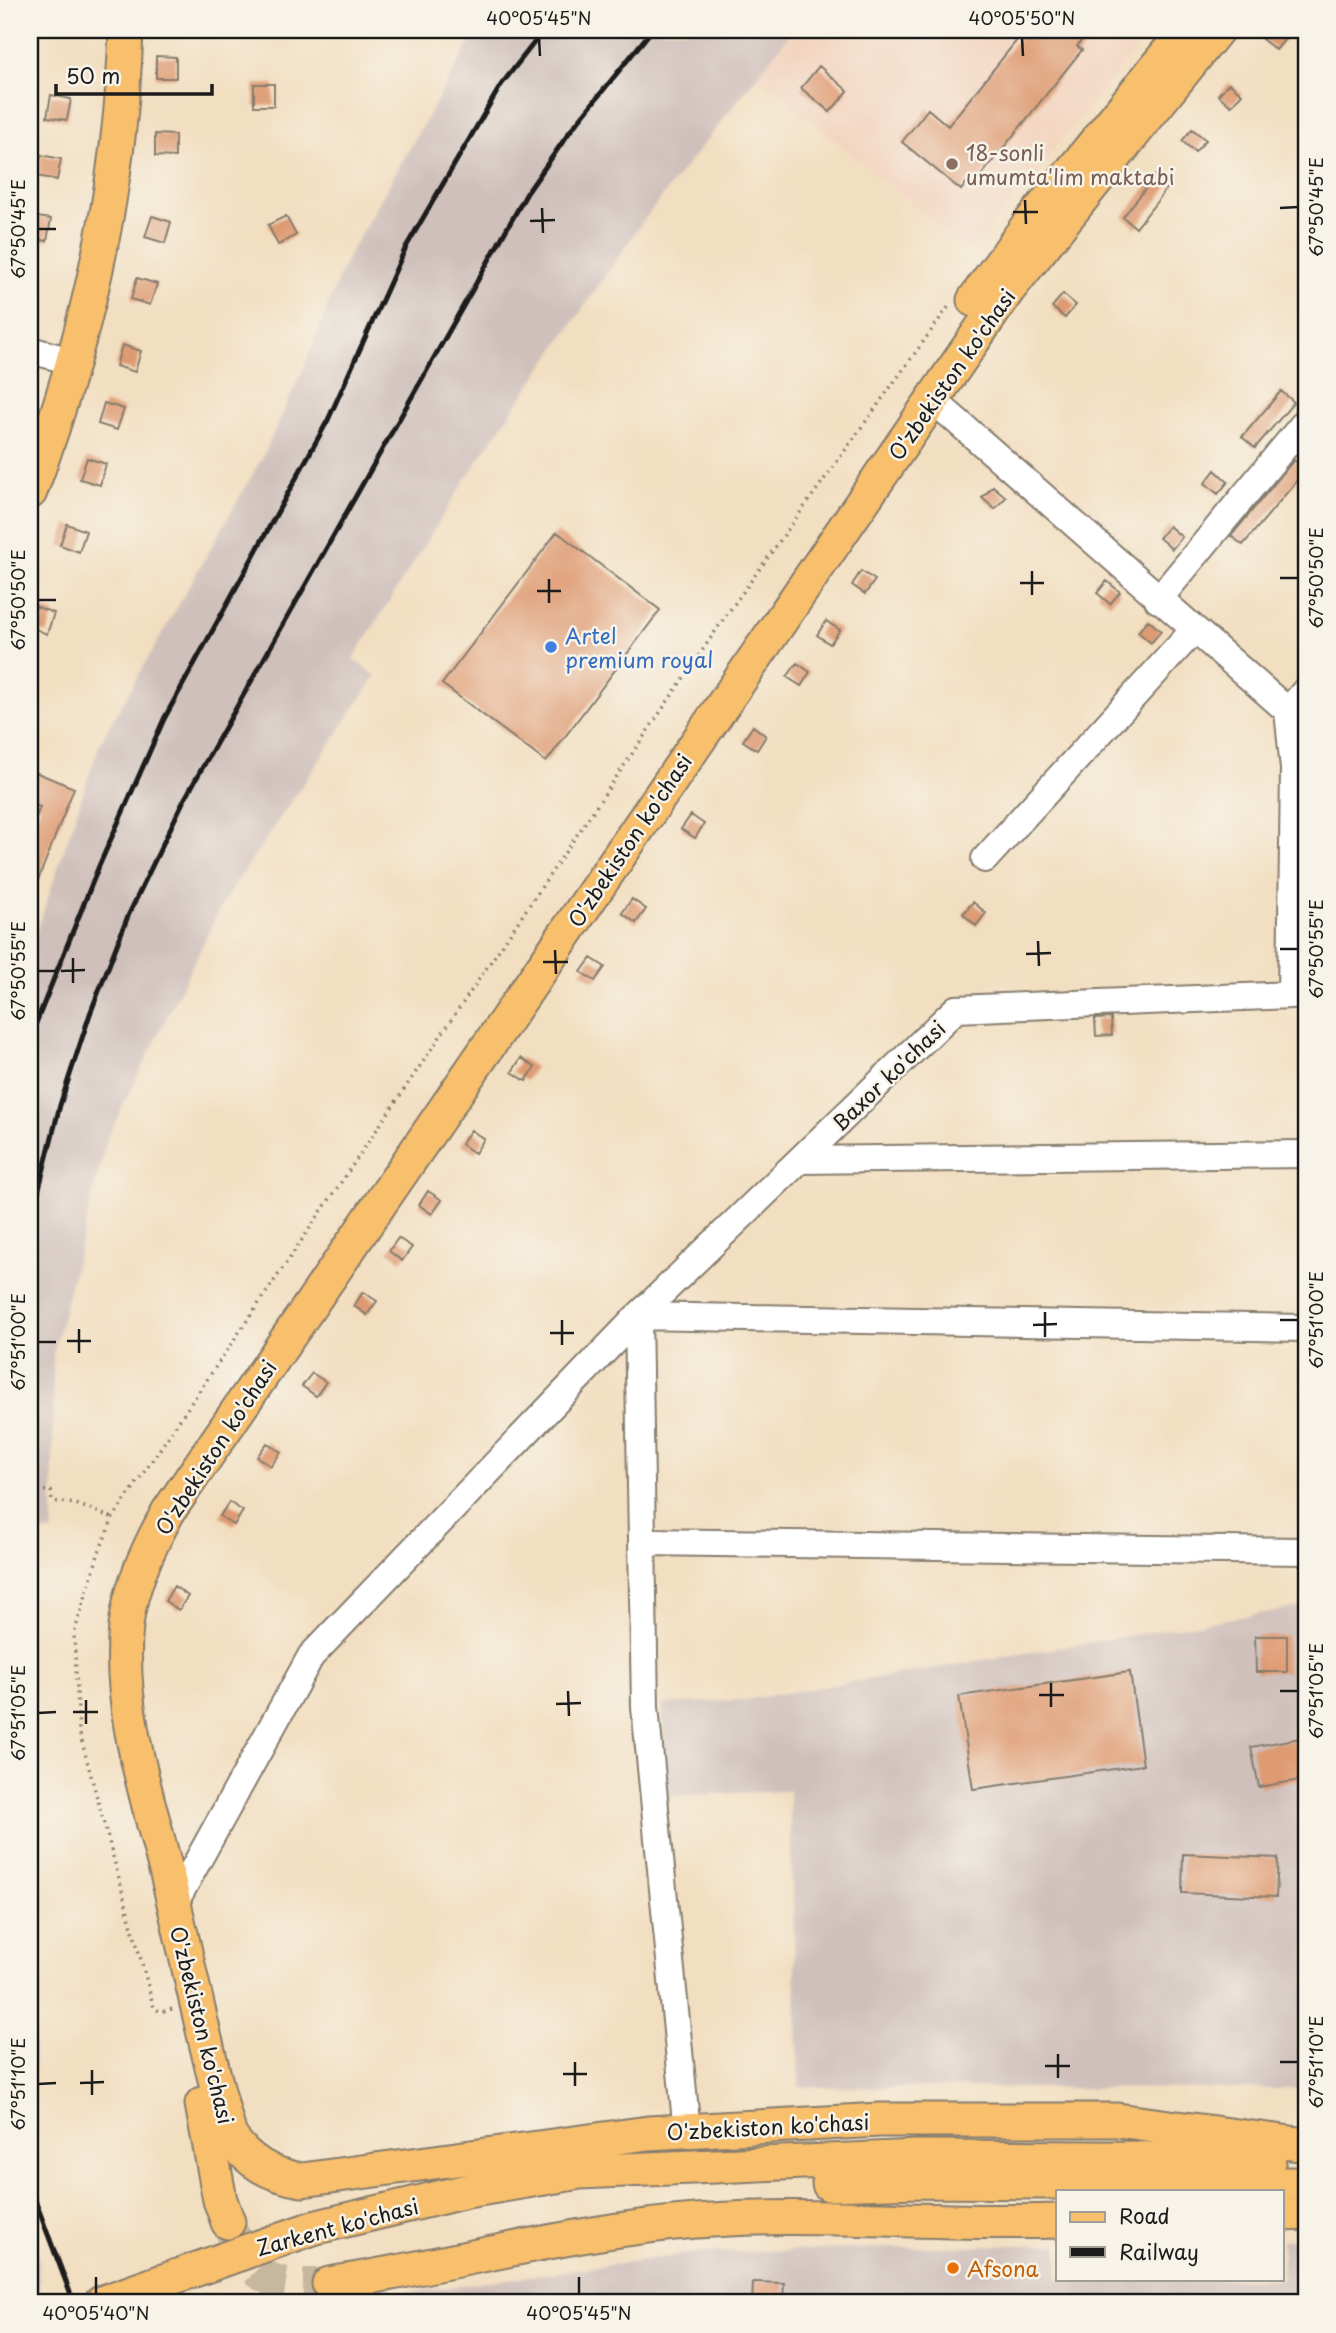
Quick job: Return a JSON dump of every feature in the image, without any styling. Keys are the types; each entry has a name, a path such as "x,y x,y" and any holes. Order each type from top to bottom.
{"main road":[{"path":"30,492 75,362 106,223 124,85 126,30"},
{"name":"O'zbekiston ko'chasi","path":"228,2222 211,2158 183,2007 117,1750 112,1718 108,1655 110,1623 119,1580 136,1530 149,1503 959,320 1026,228 1186,30"},
{"name":"O'zbekiston ko'chasi","path":"1217,30 1008,290 176,1501 155,1537 133,1594 126,1625 125,1654 135,1742 230,2136 246,2156 275,2174 302,2180 410,2168 505,2151 648,2133 880,2120 1117,2120 1306,2145"},
{"name":"O'zbekiston ko'chasi","path":"582,2182 917,2157 1306,2159"},
{"path":"582,2182 1306,2184"},
{"name":"Zarkent ko'chasi","path":"101,2303 186,2281 313,2228 467,2191 582,2182"},
{"path":"1284,2214 1306,2213"},
{"path":"328,2284 510,2247 677,2223 755,2220 986,2224 1056,2221"},
{"name":"Zarkent ko'chasi","path":"156,2303 186,2281"}],"street":[{"path":"30,350 75,362"},
{"path":"930,403 942,408 1158,600 1288,711 1306,690"},
{"path":"1158,600 1306,421"},
{"path":"985,859 1194,630"},
{"name":"Baxor ko'chasi","path":"174,1904 311,1657 638,1316 956,1009 1299,994 1300,770 1288,711"},
{"path":"800,1160 1306,1154"},
{"path":"687,2132 645,1707 638,1316 1306,1328"},
{"path":"643,1542 1306,1551"}],"path":[{"path":"30,1490 51,1491 52,1501 76,1504 113,1518"}],"shaded area":[{"path":"477,30 793,30 646,217 472,469 353,659 376,676 224,901 107,1138 53,1354 53,1532 30,1532 30,951 100,743 263,456 304,367 345,262"},
{"name":"18-sonli umumta'lim maktabi","path":"793,30 1151,30 970,252 755,75"},
{"path":"1306,1606 1306,2089 799,2087 789,1791 666,1796 662,1704 744,1700"},
{"path":"30,1766 35,2150 40,2303 30,2303"},
{"path":"1306,2239 1306,2303 333,2303 696,2253 1056,2244 1056,2280 1284,2280 1284,2240"}],"building":[{"path":"1025,30 1090,30 1077,46 1082,50 976,182 970,178 961,190 902,142 928,109 948,126"},
{"path":"1270,30 1276,30 1286,38 1276,50 1262,39"},
{"path":"156,56 176,57 176,78 156,78"},
{"path":"819,66 848,91 830,112 801,88"},
{"path":"1229,83 1242,94 1231,106 1218,95"},
{"path":"254,84 274,84 274,106 254,106"},
{"path":"51,95 71,99 67,120 47,117"},
{"path":"1192,129 1206,140 1195,152 1182,141"},
{"path":"155,134 175,135 175,157 155,156"},
{"path":"41,155 61,159 57,180 37,176"},
{"path":"1156,175 1169,186 1136,228 1123,217"},
{"path":"31,216 51,219 47,241 30,238"},
{"path":"152,216 171,222 165,243 145,237"},
{"path":"286,216 296,235 278,245 268,225"},
{"path":"137,278 157,284 150,305 131,299"},
{"path":"1063,294 1076,305 1065,318 1052,307"},
{"path":"122,345 141,351 135,372 116,366"},
{"path":"1281,391 1294,402 1255,448 1242,437"},
{"path":"104,403 124,409 117,430 98,424"},
{"path":"87,458 106,464 100,485 80,479"},
{"path":"1294,460 1306,470 1243,545 1231,536"},
{"path":"1215,470 1228,482 1218,494 1205,483"},
{"path":"993,486 1006,497 995,509 982,498"},
{"path":"67,524 86,531 79,552 60,545"},
{"path":"1169,526 1182,537 1172,549 1159,538"},
{"name":"Artel premium royal","path":"557,532 660,610 546,762 442,684"},
{"path":"861,571 875,580 865,594 852,585"},
{"path":"1107,581 1120,592 1110,604 1097,593"},
{"path":"35,606 54,613 47,634 30,627"},
{"path":"1148,620 1161,631 1151,643 1138,632"},
{"path":"826,621 840,630 830,644 817,635"},
{"path":"797,663 810,672 801,686 787,677"},
{"path":"753,726 766,736 757,750 743,741"},
{"path":"30,770 74,788 31,898 30,833 40,807 30,803"},
{"path":"691,815 704,824 695,838 681,829"},
{"path":"632,899 646,909 636,923 622,913"},
{"path":"973,902 986,913 976,926 963,914"},
{"path":"591,958 605,967 595,981 581,972"},
{"path":"1111,1018 1112,1035 1096,1036 1095,1019"},
{"path":"521,1058 535,1067 526,1081 512,1072"},
{"path":"471,1130 484,1139 475,1153 461,1144"},
{"path":"428,1191 442,1200 432,1214 419,1205"},
{"path":"398,1238 412,1247 402,1261 389,1251"},
{"path":"363,1292 377,1301 367,1315 354,1306"},
{"path":"312,1373 326,1382 316,1396 302,1386"},
{"path":"267,1443 281,1452 271,1466 257,1457"},
{"path":"229,1502 243,1511 234,1525 220,1516"},
{"path":"174,1586 188,1596 179,1610 165,1601"},
{"path":"1255,1636 1287,1636 1287,1672 1256,1672"},
{"path":"1130,1672 1143,1765 973,1789 959,1696"},
{"path":"1306,1737 1306,1779 1259,1787 1251,1747"},
{"path":"1183,1854 1278,1858 1276,1897 1182,1893"},
{"path":"753,2282 784,2283 783,2303 752,2303"}],"tunnel":[{"path":"230,2228 248,2261 267,2278 292,2284 329,2284"}],"railway":[{"path":"30,1038 99,866 164,719 328,420 406,247 501,85 544,30"},
{"path":"30,1224 60,1105 90,1014 128,916 183,802 527,193 571,130 652,30"},
{"path":"30,2187 74,2303"}],"place":[{"name":"18-sonli umumta'lim maktabi","path":"952,164"},
{"name":"Artel premium royal","path":"551,647"},
{"name":"Afsona","path":"953,2268"}]}
